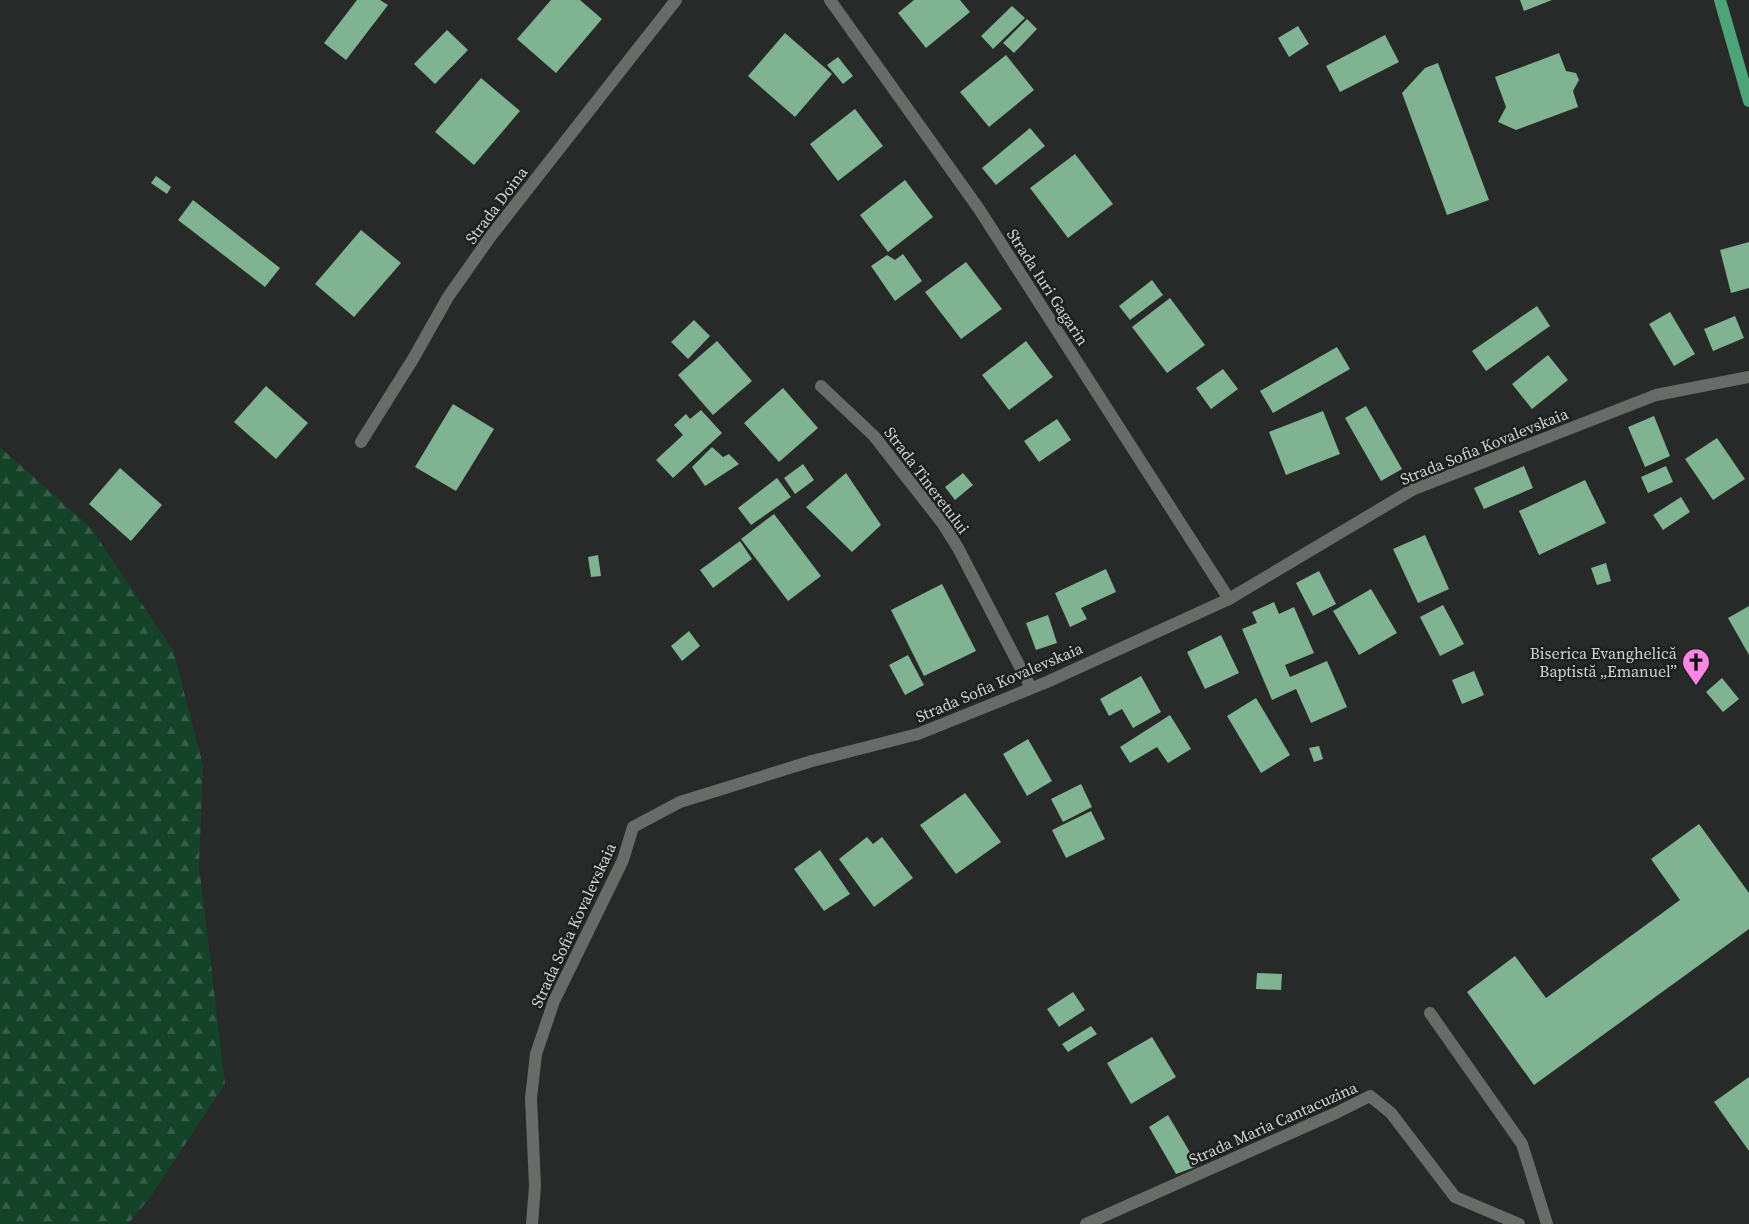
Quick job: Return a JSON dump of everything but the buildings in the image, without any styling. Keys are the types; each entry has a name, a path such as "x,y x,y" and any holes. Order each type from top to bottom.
{"main road":[{"path":"1720,0 1749,101"}],"street":[{"name":"Strada Doina","path":"361,442 413,359 448,297 491,236 676,0"},
{"name":"Strada Iuri Gagarin","path":"830,0 979,209 1229,599"},
{"name":"Strada Sofia Kovalevskaia","path":"532,1224 535,1186 531,1098 536,1054 554,1001 623,860 634,827 680,802 812,761 918,734 1031,688 1229,599 1412,490 1656,395 1749,378"},
{"name":"Strada Tineretului","path":"821,386 874,436 943,524 958,548 1031,688"},
{"path":"1430,1013 1522,1144 1547,1224"},
{"name":"Strada Maria Cantacuzina","path":"1086,1224 1336,1113 1370,1096 1391,1113 1455,1197 1519,1224"}],"green space":[{"path":"0,447 91,528 173,650 203,765 199,865 225,1084 151,1196 128,1224 0,1224"}],"place":[{"name":"Biserica Evanghelică Baptistă „Emanuel”","path":"1696,686"}]}
